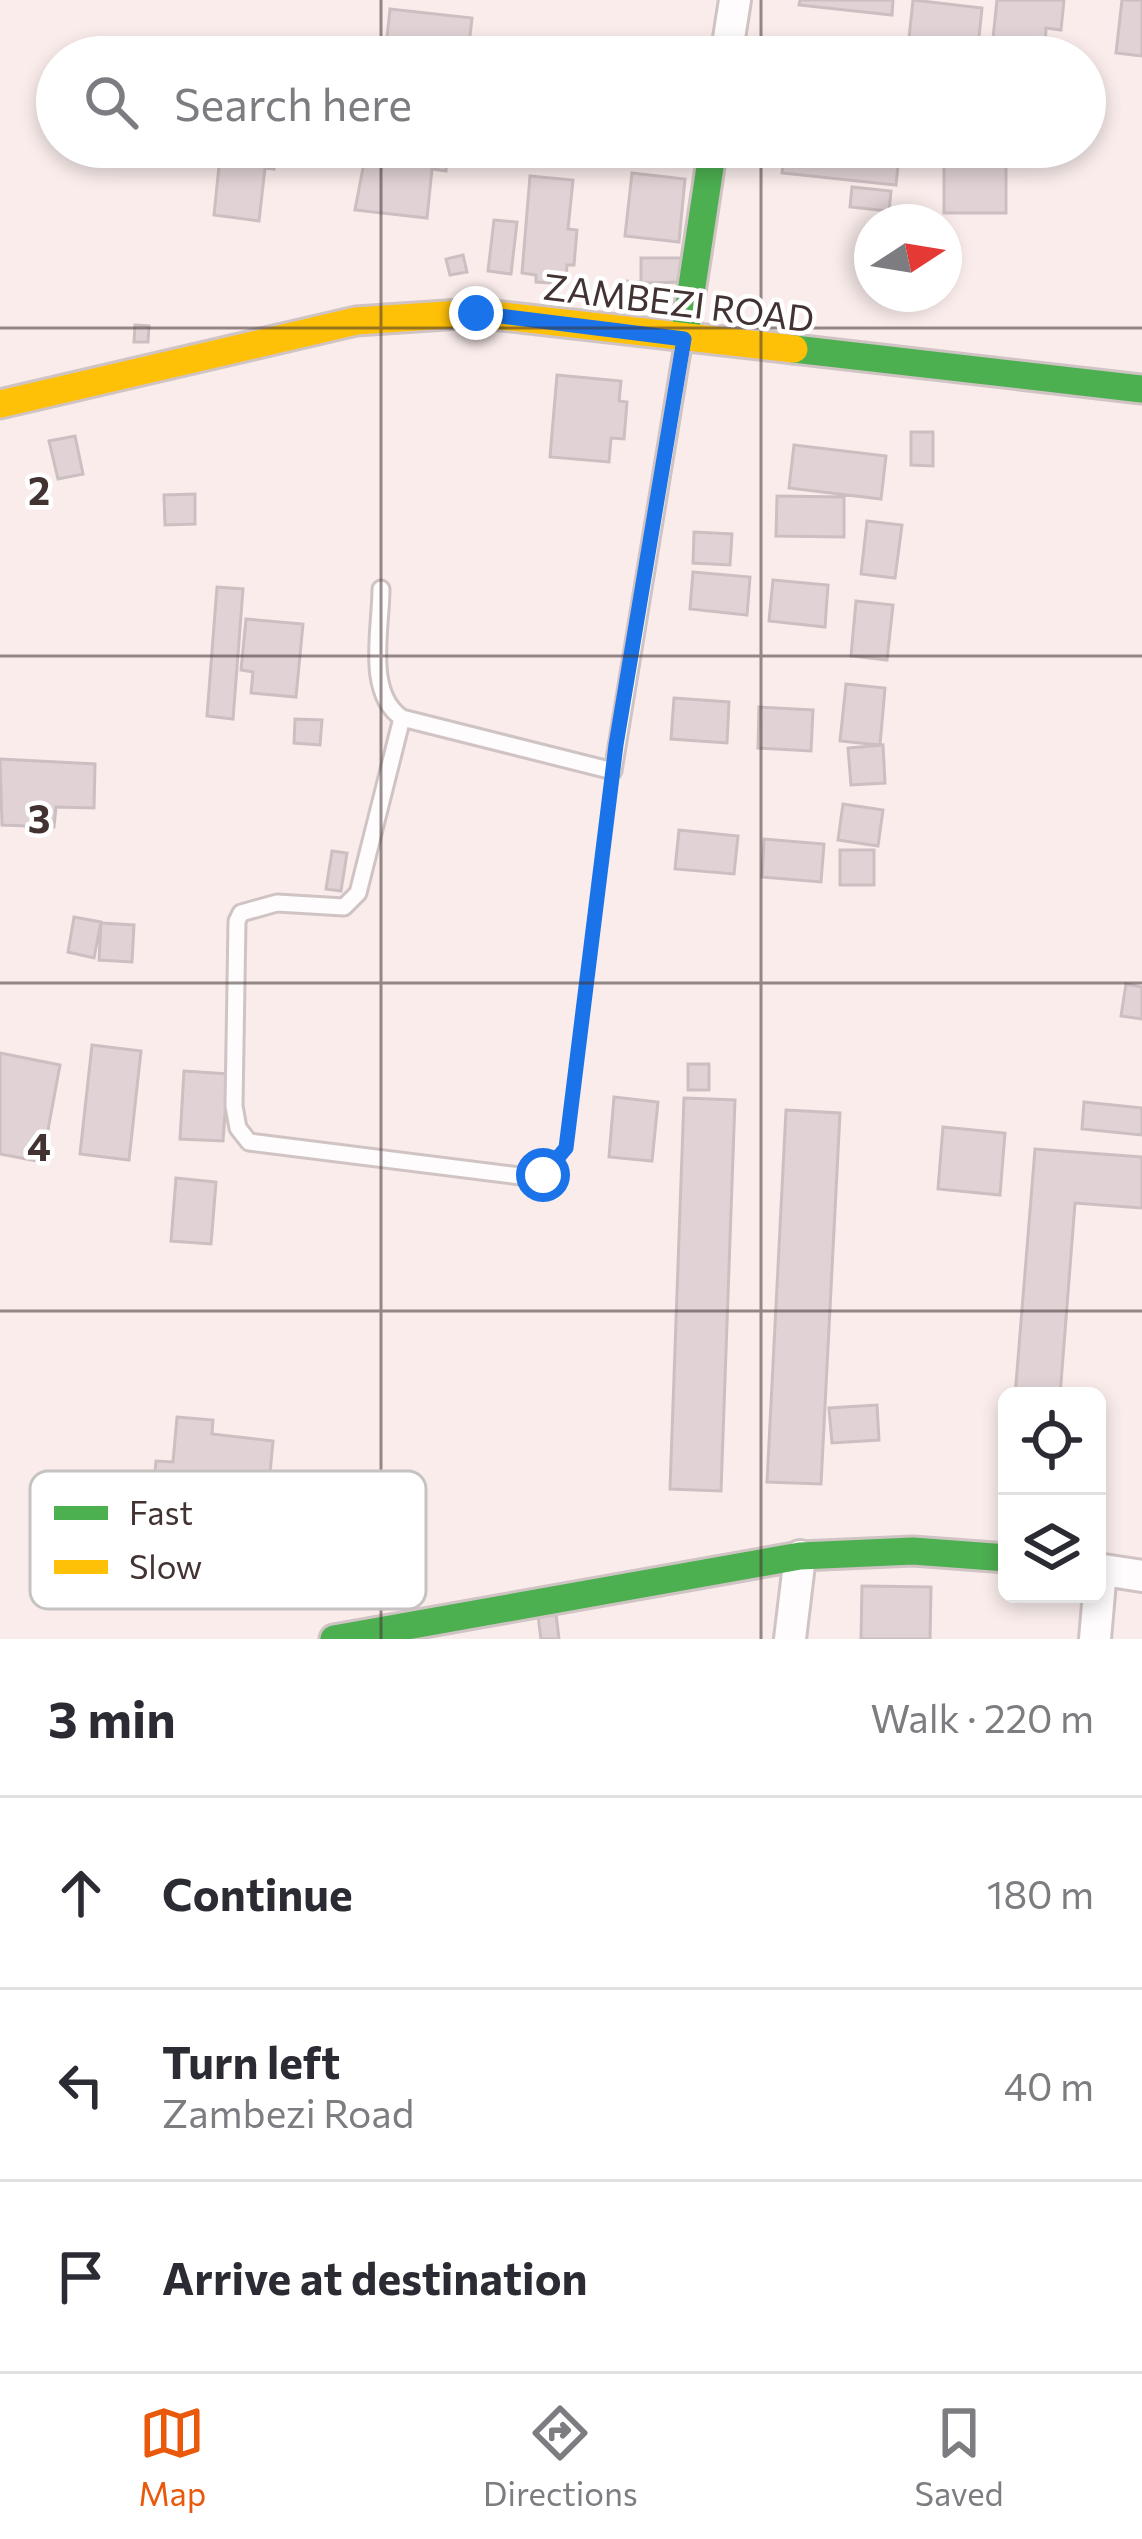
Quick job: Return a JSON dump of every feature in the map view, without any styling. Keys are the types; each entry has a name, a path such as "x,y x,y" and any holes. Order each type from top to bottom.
{"main road":[{"path":"684,339 710,168"},
{"name":"ZAMBEZI ROAD","path":"0,404 356,321 476,313 1142,389"},
{"path":"334,1639 800,1556 913,1551 998,1557"}],"street":[{"path":"729,36 735,0"},
{"path":"790,1639 800,1556"},
{"path":"1106,1570 1142,1576"},
{"path":"1095,1639 1097,1603"}],"lane":[{"path":"381,589 380,691 389,710 402,718 613,771 684,339"},
{"path":"402,718 358,893 344,907 277,903 242,913 237,921 238,1128 249,1142 543,1175"}],"path":[{"path":"543,1175 566,1148 613,771"}],"building":[{"path":"800,0 893,0 892,15 799,5"},
{"path":"913,0 982,8 979,36 909,36"},
{"path":"997,0 1064,0 1061,30 1046,28 1046,36 993,36"},
{"path":"1122,0 1142,0 1142,56 1116,53"},
{"path":"390,9 472,18 470,36 387,36"},
{"path":"219,168 265,168 259,221 214,215"},
{"path":"363,168 446,168 432,169 427,218 355,210"},
{"path":"783,168 898,168 896,185 782,173"},
{"path":"944,168 1006,168 1006,213 962,213 962,204 944,204"},
{"path":"632,173 685,179 679,242 625,236"},
{"path":"530,176 573,180 568,229 577,230 574,265 567,265 566,278 551,277 551,283 536,282 536,275 522,273"},
{"path":"852,187 891,191 890,204 850,207"},
{"path":"494,220 517,222 511,274 488,271"},
{"path":"463,255 467,272 450,275 446,259"},
{"path":"641,258 688,258 688,282 641,283"},
{"path":"625,281 661,284 659,304 623,300"},
{"path":"135,325 149,326 148,342 134,342"},
{"path":"557,375 621,381 619,401 627,402 624,439 611,438 609,462 550,457"},
{"path":"911,432 933,432 933,466 911,465"},
{"path":"75,436 83,474 58,479 49,441"},
{"path":"794,445 886,456 881,499 789,488"},
{"path":"195,494 195,524 165,525 164,495"},
{"path":"777,496 844,497 844,537 776,536"},
{"path":"867,521 902,525 895,578 861,574"},
{"path":"694,532 732,534 730,565 693,563"},
{"path":"693,572 750,577 747,615 690,609"},
{"path":"773,580 828,585 825,627 769,621"},
{"path":"217,587 243,589 233,719 207,716"},
{"path":"856,601 893,605 887,660 851,656"},
{"path":"246,619 303,624 296,697 251,693 253,672 241,670"},
{"path":"846,684 885,688 880,745 840,741"},
{"path":"674,698 729,702 727,743 671,739"},
{"path":"759,707 813,710 811,751 758,748"},
{"path":"295,719 322,720 320,745 294,743"},
{"path":"883,745 885,783 851,785 848,748"},
{"path":"0,759 95,764 94,808 56,807 54,827 2,825"},
{"path":"843,804 883,810 878,846 838,840"},
{"path":"679,830 738,836 734,874 675,869"},
{"path":"764,839 824,844 821,882 762,877"},
{"path":"840,850 874,850 874,885 840,885"},
{"path":"332,851 347,853 341,891 326,889"},
{"path":"74,917 101,922 94,958 68,952"},
{"path":"101,923 134,925 132,962 99,960"},
{"path":"1126,984 1142,987 1142,1019 1121,1016"},
{"path":"92,1045 141,1051 129,1160 80,1154"},
{"path":"0,1053 60,1065 42,1162 0,1154"},
{"path":"688,1064 709,1064 709,1090 688,1090"},
{"path":"184,1071 228,1074 223,1141 180,1139"},
{"path":"614,1097 658,1102 652,1161 609,1157"},
{"path":"684,1098 735,1100 721,1491 670,1489"},
{"path":"1084,1102 1142,1108 1142,1135 1082,1129"},
{"path":"786,1110 840,1113 821,1484 767,1482"},
{"path":"943,1127 1005,1133 1000,1195 938,1189"},
{"path":"1035,1149 1142,1157 1142,1208 1075,1203 1061,1387 1016,1387"},
{"path":"176,1178 216,1182 211,1244 171,1241"},
{"path":"877,1405 879,1440 832,1443 829,1408"},
{"path":"177,1417 213,1420 212,1434 273,1441 270,1471 155,1471 156,1461 173,1462"},
{"path":"862,1586 931,1587 930,1639 861,1639"},
{"path":"556,1614 559,1639 541,1639 538,1616"}],"traffic: fast":[{"path":"684,339 710,168"},
{"path":"794,349 1142,389"},
{"path":"334,1639 800,1556 913,1551 998,1557"}],"traffic: slow":[{"path":"0,404 356,321 476,313 794,349"}],"route":[{"path":"476,313 684,339 616,745 566,1148 543,1175"}]}
